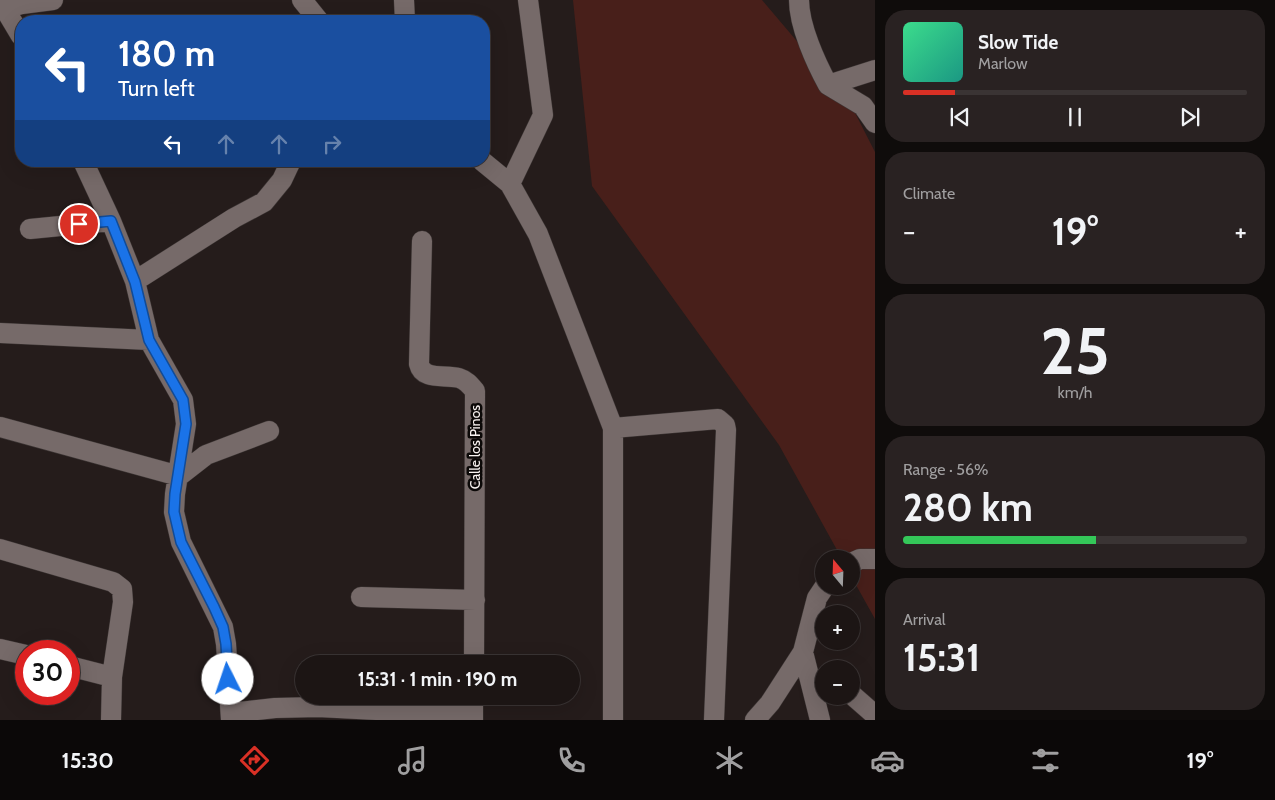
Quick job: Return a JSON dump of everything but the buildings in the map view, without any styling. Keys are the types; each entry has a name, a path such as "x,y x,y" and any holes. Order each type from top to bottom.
{"street":[{"path":"15,25 4,4 53,0"},
{"path":"302,0 314,15"},
{"path":"404,0 405,15"},
{"path":"510,184 543,115 528,0"},
{"path":"799,0 799,9 810,45 818,68 828,85 863,106 875,123"},
{"path":"828,85 875,70"},
{"path":"86,167 111,221 135,282 149,340 183,400 186,424 174,512 181,542 223,627 231,717 275,708 473,710"},
{"path":"135,282 234,218 264,202 282,180 288,167"},
{"path":"489,167 510,184 538,234 613,428 613,720"},
{"path":"30,228 111,221"},
{"name":"Calle los Pinos","path":"422,241 420,370 425,374 460,378 469,383 475,391 474,655"},
{"path":"0,333 149,340"},
{"path":"613,428 718,420 725,425 714,720"},
{"path":"0,427 179,476"},
{"path":"179,476 206,455 269,431"},
{"path":"0,549 112,582 122,589 123,602 112,677 111,720"},
{"path":"860,559 875,559"},
{"path":"755,720 770,703 803,652 820,595"},
{"path":"361,597 475,600"},
{"path":"0,649 15,652"},
{"path":"803,652 815,663"},
{"path":"803,652 820,720"},
{"path":"80,669 112,677"},
{"path":"860,702 875,715"}],"shaded area":[{"path":"573,0 762,0 851,105 875,152 875,619 860,592 860,550 837,550 779,445 592,186"}],"route":[{"path":"79,224 111,221 135,282 149,340 183,400 186,424 174,512 181,542 223,627 228,679"}]}
